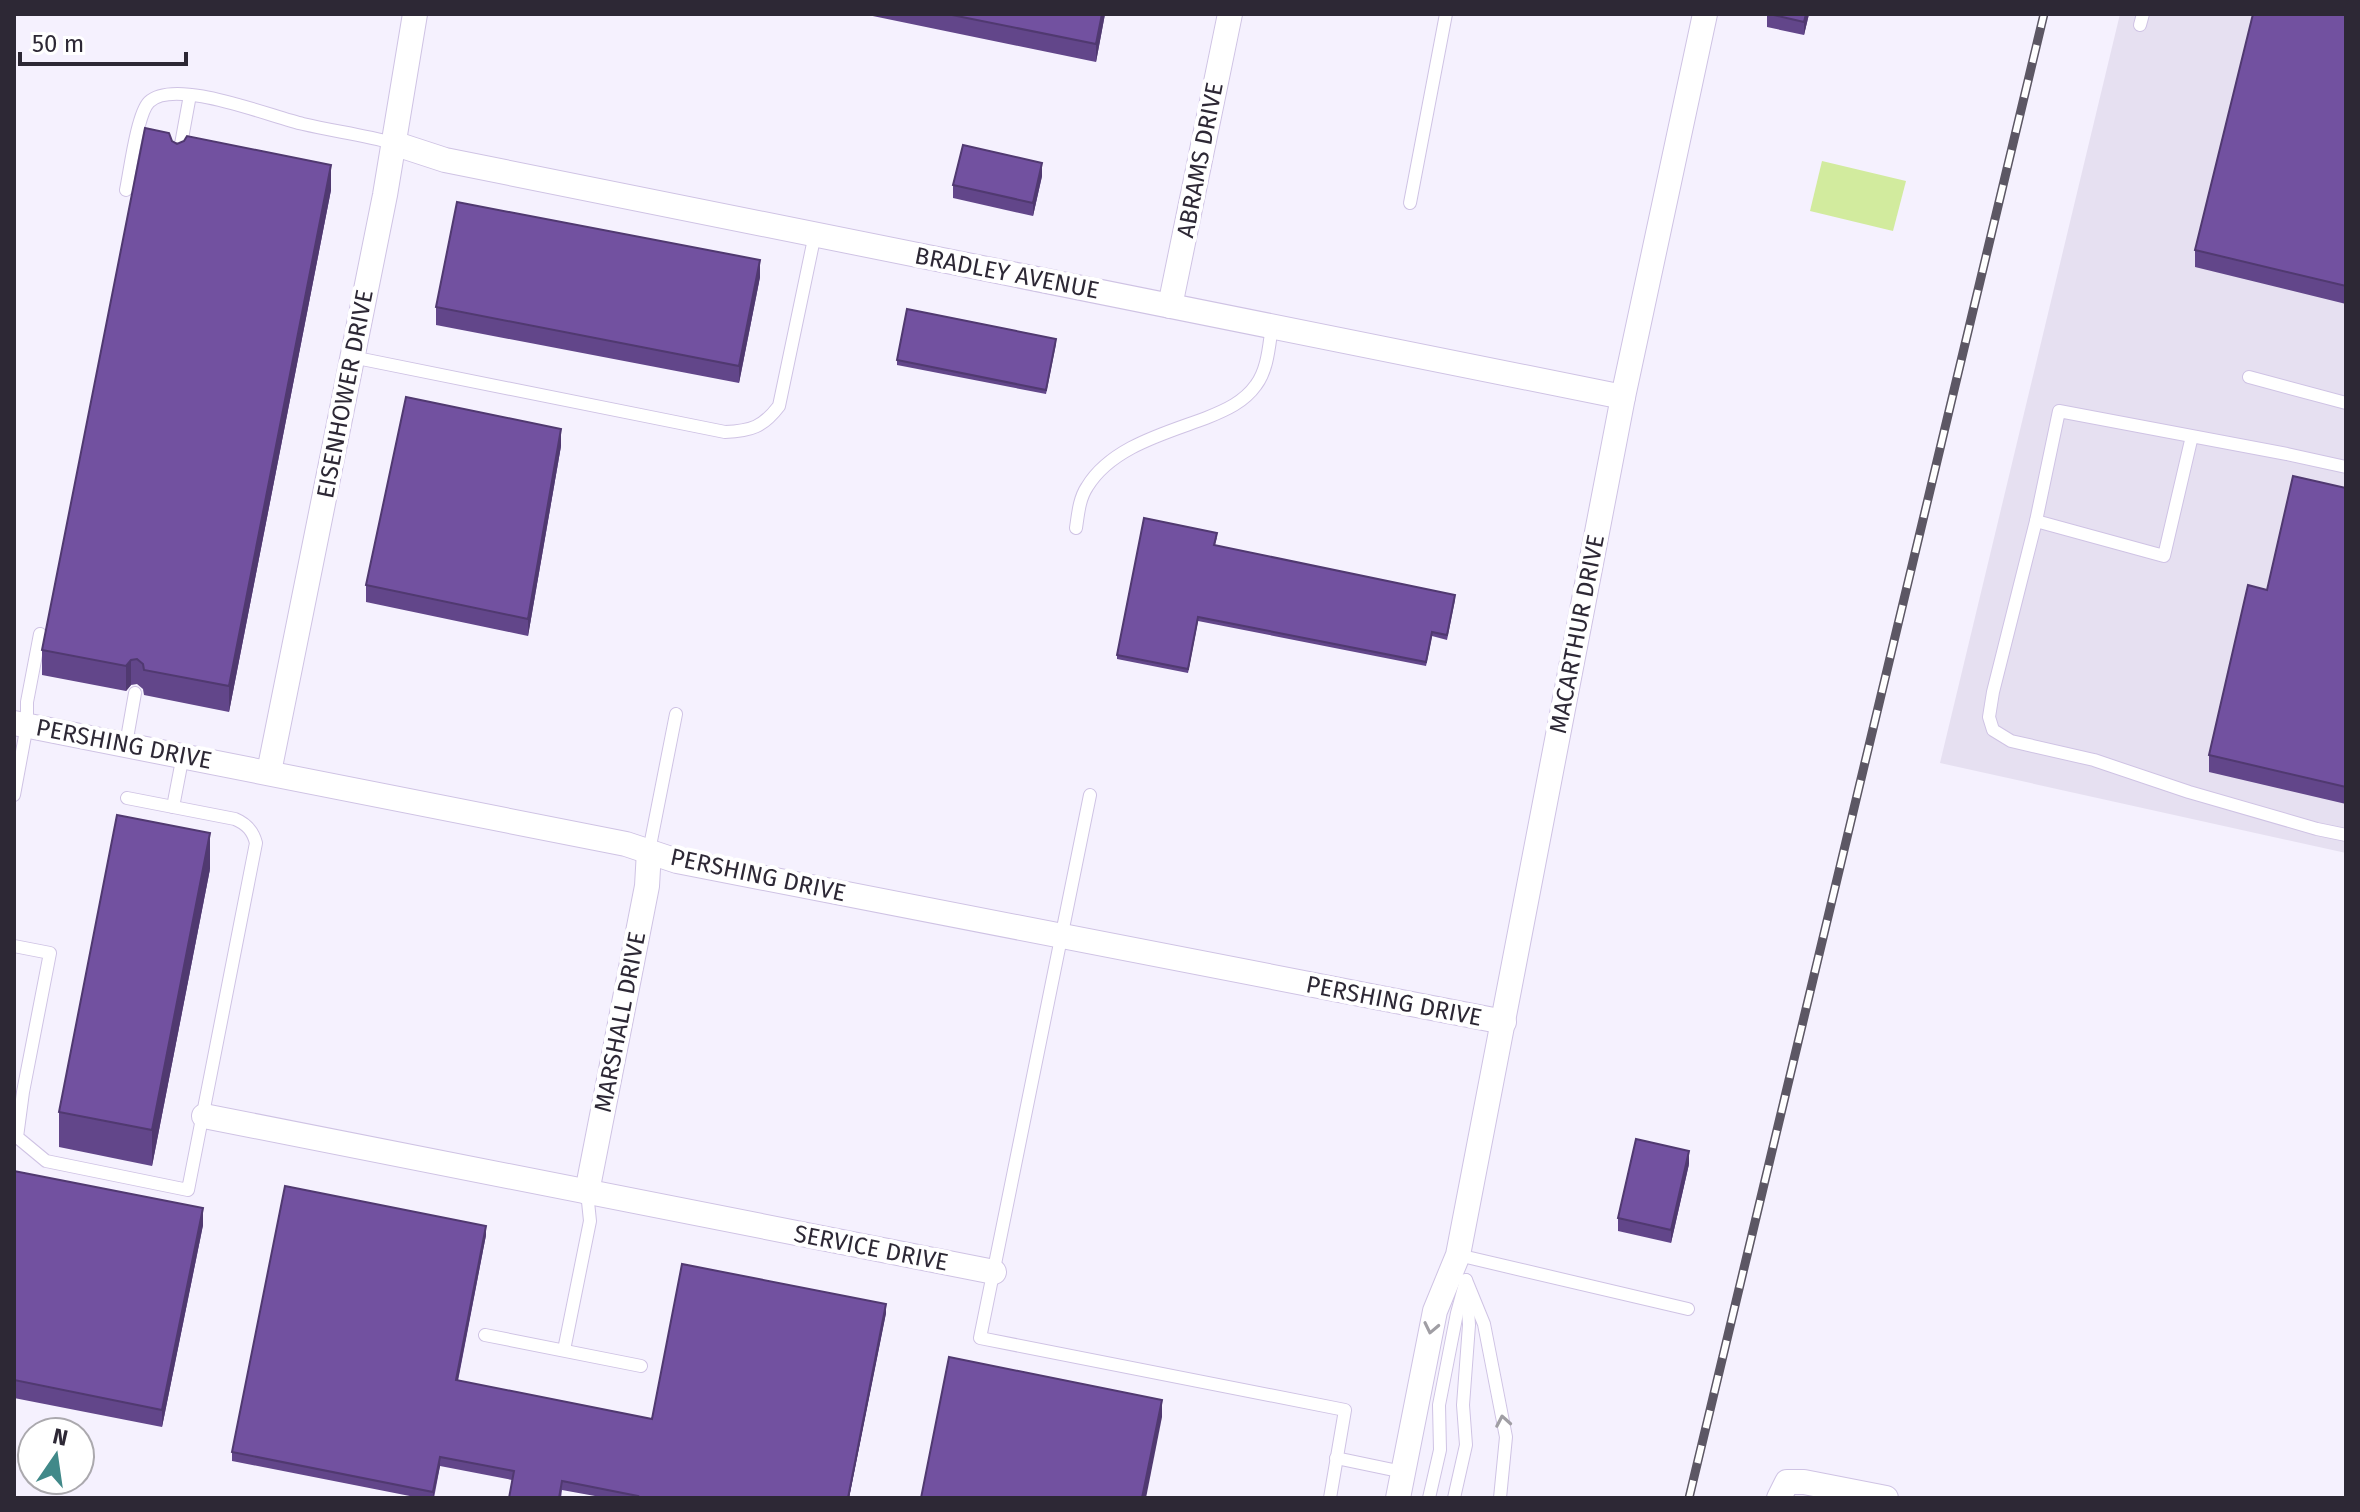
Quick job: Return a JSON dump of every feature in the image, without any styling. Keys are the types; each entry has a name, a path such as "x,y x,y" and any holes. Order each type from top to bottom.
{"street":[{"name":"EISENHOWER DRIVE","path":"269,772 385,195 415,14"},
{"name":"ABRAMS DRIVE","path":"1170,306 1230,14"},
{"name":"MACARTHUR DRIVE","path":"1398,1498 1435,1311 1458,1255 1623,397 1705,14"},
{"name":"BRADLEY AVENUE","path":"393,143 445,160 1623,397"},
{"name":"PERSHING DRIVE","path":"21,724 626,844 677,861 1504,1022"},
{"name":"MARSHALL DRIVE","path":"587,1192 647,886 649,851"},
{"name":"SERVICE DRIVE","path":"204,1116 994,1272"},
{"name":"MACARTHUR DRIVE","path":"1458,1255 1466,1280"},
{"path":"1783,1490 1804,1482 1886,1498"}],"lane":[{"path":"1410,203 1446,14"},
{"path":"126,190 145,107 162,94 190,95 251,107 299,123 393,143"},
{"path":"178,160 190,95"},
{"path":"352,357 725,432 746,431 763,424 779,406 815,234"},
{"path":"1076,528 1087,486 1107,465 1125,452 1237,404 1249,393 1264,370 1272,326"},
{"path":"2249,377 2346,403"},
{"path":"2346,467 2059,411 1989,717 1993,730 2011,741 2094,760 2189,792 2346,835"},
{"path":"2036,521 2164,556 2192,436"},
{"path":"14,795 21,724 40,634"},
{"path":"126,744 135,693"},
{"path":"649,851 676,714"},
{"path":"173,807 183,755"},
{"path":"1090,795 980,1338 1345,1410 1330,1498"},
{"path":"14,946 50,953 17,1137 46,1161 188,1190 256,843 252,831 241,822 127,798"},
{"path":"564,1350 590,1221 587,1192"},
{"path":"1458,1255 1688,1309"},
{"path":"1429,1498 1440,1450 1439,1405 1466,1280"},
{"path":"1454,1498 1466,1445 1463,1405 1469,1325 1466,1280"},
{"path":"1466,1280 1484,1324 1506,1437 1500,1498"},
{"path":"485,1335 641,1366"},
{"path":"1336,1458 1403,1472"}],"shaded area":[{"path":"2120,14 2346,14 2346,853 1940,763"}],"green space":[{"path":"1822,161 1906,181 1893,231 1810,211"}],"building":[{"path":"947,14 1102,14 1096,44"},
{"path":"1769,14 1806,14 1804,22"},
{"path":"2253,14 2346,14 2346,286 2195,250"},
{"path":"145,128 169,133 177,144 187,136 331,165 229,686 144,670 137,659 126,666 42,650"},
{"path":"963,145 1042,163 1033,203 953,185"},
{"path":"457,202 760,260 739,366 436,307"},
{"path":"907,309 1056,339 1046,390 897,360"},
{"path":"406,397 561,429 528,619 366,585"},
{"path":"2293,476 2346,488 2346,787 2209,755 2248,585 2267,590"},
{"path":"1144,518 1217,533 1214,545 1455,595 1447,635 1432,632 1426,662 1198,617 1188,669 1117,655"},
{"path":"117,815 210,833 152,1130 59,1112"},
{"path":"1636,1139 1689,1151 1671,1230 1618,1218"},
{"path":"14,1171 203,1208 162,1410 14,1380"},
{"path":"285,1186 486,1226 456,1380 652,1419 682,1264 886,1304 848,1498 637,1498 562,1481 559,1498 509,1498 514,1471 440,1457 433,1492 232,1452"},
{"path":"949,1357 1162,1400 1142,1498 921,1498"}],"railway":[{"path":"1689,1498 2044,14"}]}
